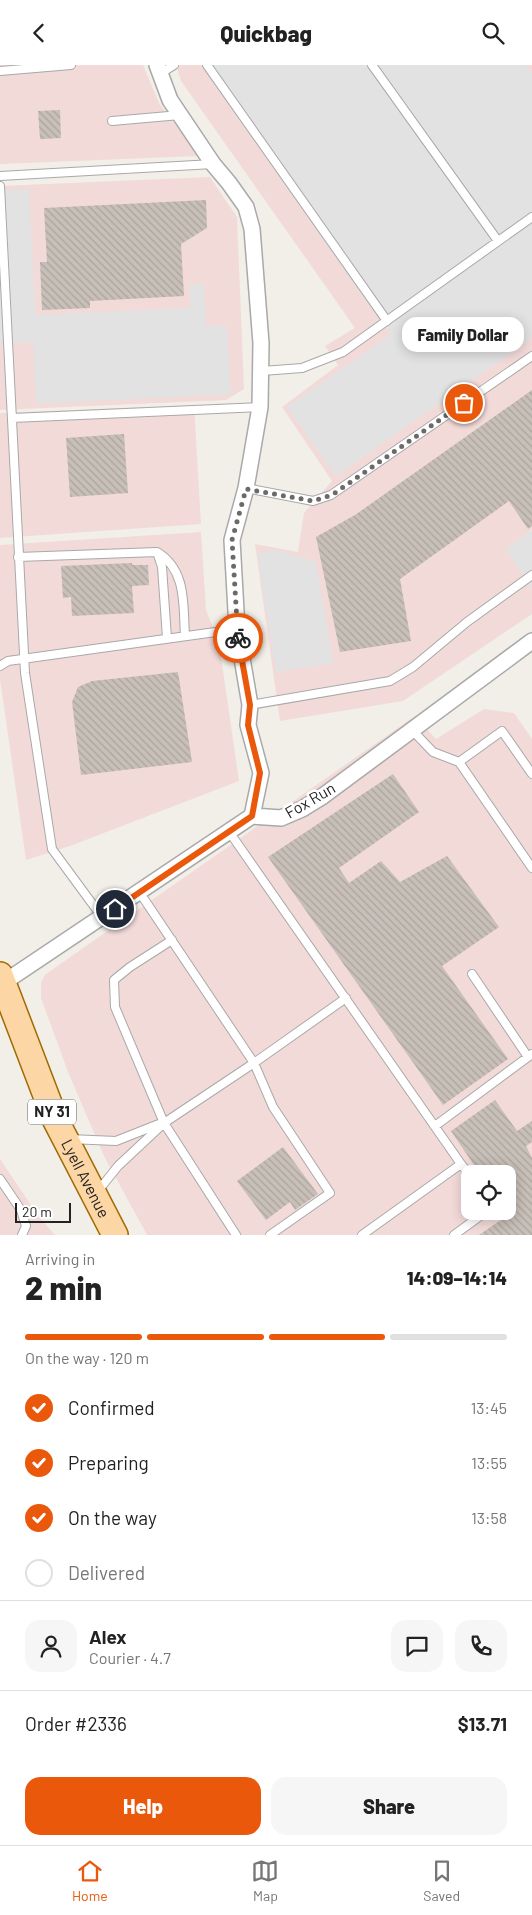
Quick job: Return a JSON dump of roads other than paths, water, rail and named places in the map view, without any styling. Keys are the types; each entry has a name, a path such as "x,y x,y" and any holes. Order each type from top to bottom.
{"main road":[{"name":"Lyell Avenue","path":"2,979 51,1110 111,1234"}],"street":[{"path":"2,979 140,893 230,833 252,816 260,773 248,725 250,705 237,629 232,540 246,489 260,407 262,371 252,229 246,207 213,164 170,100 159,70"},
{"name":"Fox Run","path":"252,816 280,818 302,809 532,641"}],"lane":[{"path":"0,73 71,65"},
{"path":"159,70 174,65"},
{"path":"207,65 387,321"},
{"path":"372,65 498,241"},
{"path":"112,121 180,115"},
{"path":"0,176 213,164"},
{"path":"0,186 24,660 52,849 102,917"},
{"path":"262,371 302,368 344,351 532,217"},
{"path":"246,489 313,501 332,495 532,356"},
{"path":"0,375 9,375"},
{"path":"12,418 260,407"},
{"path":"18,557 157,552 169,559 179,575 185,636"},
{"path":"157,552 164,577 167,639"},
{"path":"250,705 390,681 413,667 467,622 532,575"},
{"path":"0,666 8,661 237,629"},
{"path":"0,657 8,661"},
{"path":"412,730 433,752 459,762 532,868"},
{"path":"459,762 502,731 532,774"},
{"path":"230,833 461,1164 362,1235"},
{"path":"140,893 254,1063 273,1107 330,1193 270,1235"},
{"path":"172,940 130,967 114,980 115,1007 164,1123 236,1235"},
{"path":"435,1126 530,1056 472,974"},
{"path":"94,1196 118,1167 164,1123 346,998"},
{"path":"65,1139 116,1141 164,1123"},
{"path":"0,1179 21,1210 26,1226 22,1235"},
{"path":"454,1235 475,1220"}],"place":[{"name":"Family Dollar","path":"464,403"}]}
